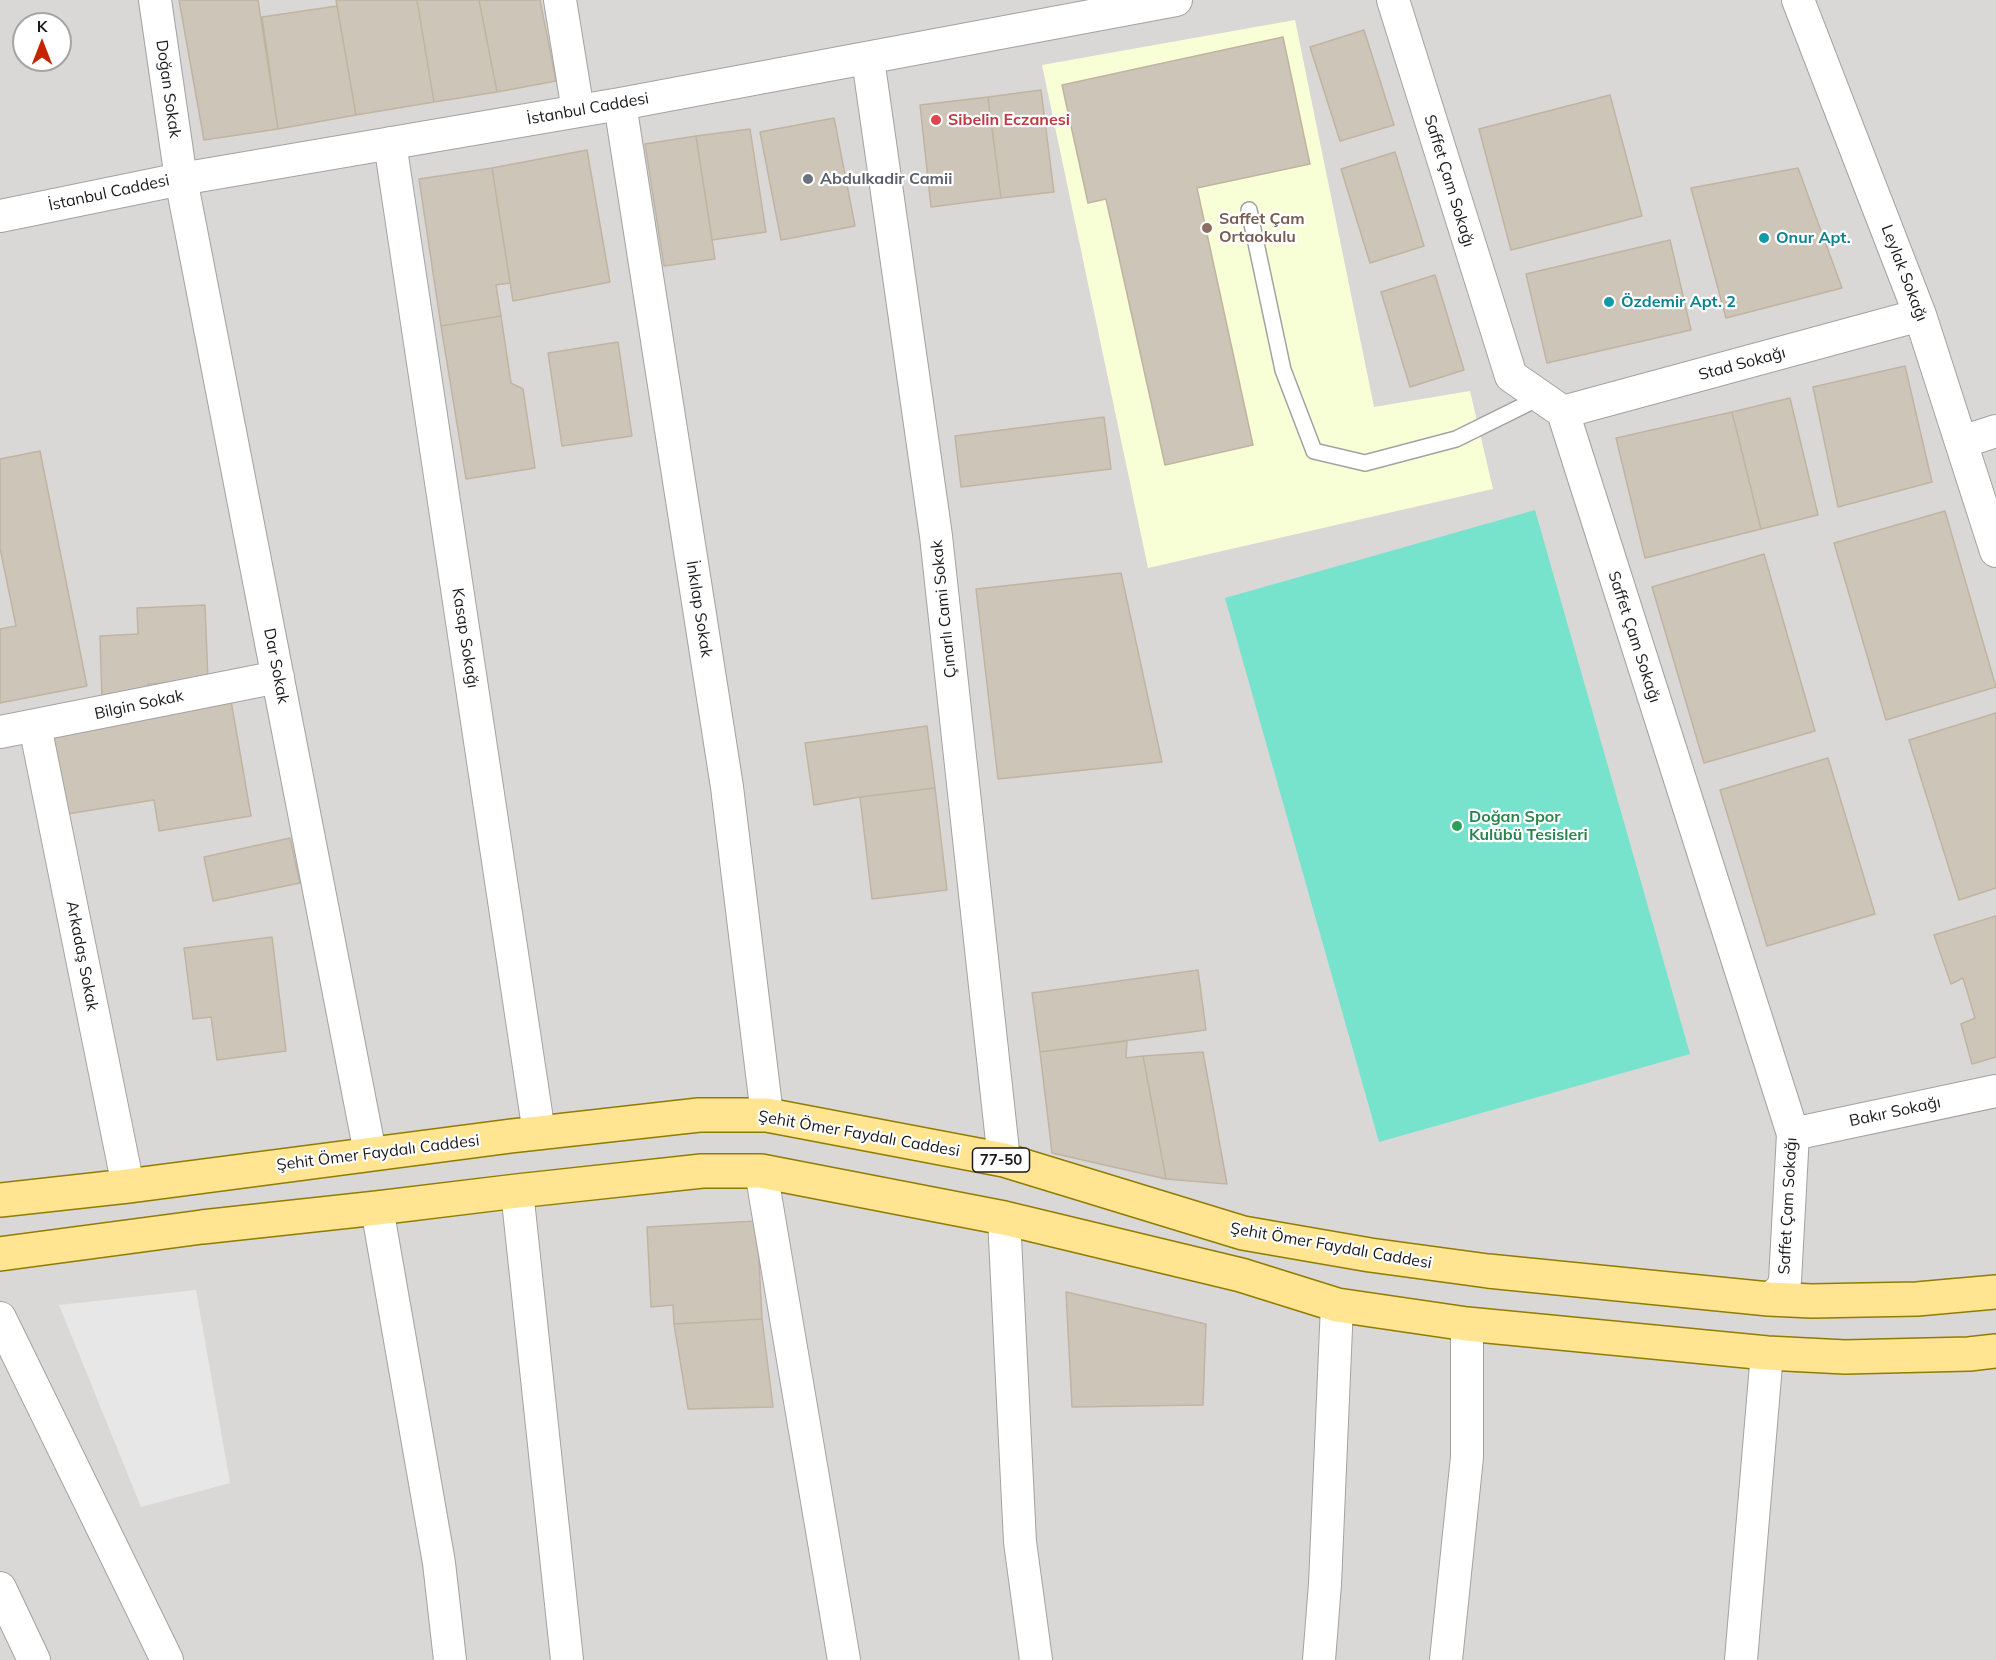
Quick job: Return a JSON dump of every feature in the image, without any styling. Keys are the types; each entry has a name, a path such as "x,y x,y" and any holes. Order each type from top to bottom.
{"main road":[{"name":"Şehit Ömer Faydalı Caddesi","path":"0,1200 128,1186 370,1153 699,1115 767,1115 1004,1160 1243,1233 1488,1272 1769,1299 1812,1301 1917,1299 1996,1292"},
{"path":"0,1254 202,1227 517,1191 702,1171 761,1171 1004,1218 1241,1275 1337,1305 1467,1324 1767,1353 1845,1357 1996,1352"}],"street":[{"name":"Doğan Sokak","path":"155,0 182,179"},
{"path":"560,0 578,111"},
{"name":"İstanbul Caddesi","path":"0,216 182,179 620,104 1176,0"},
{"name":"Saffet Çam Sokağı","path":"1393,0 1511,376 1552,405 1793,1134 1785,1281 1781,1290 1769,1299"},
{"name":"Leylak Sokağı","path":"1798,0 1920,315 1996,551"},
{"name":"Çınarlı Cami Sokak","path":"868,59 936,536 1004,1160"},
{"name":"İnkılap Sokak","path":"620,104 727,787 767,1115"},
{"name":"Kasap Sokağı","path":"390,143 539,1133"},
{"name":"Dar Sokak","path":"182,179 370,1153"},
{"name":"Stad Sokağı","path":"1552,405 1920,315"},
{"path":"1962,442 1996,431"},
{"name":"Bilgin Sokak","path":"0,732 278,677"},
{"name":"Arkadaş Sokak","path":"35,726 128,1186"},
{"name":"Bakır Sokağı","path":"1793,1134 1996,1091"},
{"path":"761,1171 844,1660"},
{"path":"517,1191 567,1660"},
{"path":"376,1208 439,1563 450,1660"},
{"path":"1004,1218 1020,1542 1036,1660"},
{"path":"1319,1660 1337,1305"},
{"path":"0,1318 167,1660"},
{"path":"1446,1660 1467,1457 1467,1324"},
{"path":"1741,1660 1767,1353"},
{"path":"0,1588 34,1660"}],"lane":[{"path":"1250,210 1283,370 1314,451 1365,463 1456,439 1552,405"}],"shaded area":[{"path":"0,0 1996,0 1996,1660 0,1660"},
{"name":"Saffet Çam Ortaokulu","path":"1295,20 1374,407 1470,391 1493,489 1148,568 1042,65"},
{"name":"Doğan Spor Kulübü Tesisleri","path":"1535,510 1690,1054 1379,1142 1225,598"},
{"path":"196,1290 230,1483 141,1507 59,1305"}],"building":[{"path":"179,0 258,0 278,129 204,140"},
{"path":"336,0 417,0 434,102 356,115"},
{"path":"417,0 479,0 497,92 434,102"},
{"path":"479,0 540,0 556,81 497,92"},
{"path":"337,6 356,115 278,129 262,17"},
{"path":"1364,30 1394,125 1340,141 1310,47"},
{"path":"1283,37 1310,164 1197,188 1253,445 1165,465 1106,199 1088,203 1062,85"},
{"path":"1041,90 1054,192 1001,198 988,97"},
{"path":"1610,95 1642,216 1511,250 1479,129"},
{"path":"988,97 1001,198 931,207 920,105"},
{"name":"Abdulkadir Camii","path":"834,118 855,226 781,240 760,132"},
{"path":"750,129 766,232 712,240 696,136"},
{"path":"696,136 715,259 664,266 645,144"},
{"path":"587,150 610,282 513,301 492,168"},
{"path":"1395,152 1424,246 1370,263 1341,169"},
{"path":"492,168 510,283 496,285 501,316 441,326 419,179"},
{"name":"Onur Apt.","path":"1798,168 1842,288 1726,318 1691,188"},
{"name":"Özdemir Apt. 2","path":"1670,240 1691,330 1547,363 1526,274"},
{"path":"1435,275 1464,370 1410,387 1381,292"},
{"path":"501,316 511,383 523,389 535,468 466,479 441,326"},
{"path":"618,342 632,436 562,446 548,353"},
{"path":"1905,366 1932,482 1838,507 1813,387"},
{"path":"1790,398 1818,515 1761,529 1732,412"},
{"path":"1732,412 1761,529 1645,558 1616,438"},
{"path":"1104,417 1111,469 961,487 955,436"},
{"path":"40,451 87,686 0,703 0,629 16,626 0,548 0,459"},
{"path":"1945,511 1996,687 1886,720 1834,543"},
{"path":"1764,554 1815,731 1704,763 1652,587"},
{"path":"1121,573 1162,762 998,779 976,589"},
{"path":"205,605 208,681 148,684 149,699 102,701 100,636 138,634 137,608"},
{"path":"230,695 251,816 159,831 154,800 67,814 52,725"},
{"path":"1996,713 1996,888 1959,900 1909,740"},
{"path":"927,726 935,788 814,805 805,743"},
{"path":"1828,758 1875,914 1767,946 1720,790"},
{"path":"935,788 947,890 872,899 860,797"},
{"path":"290,838 300,883 213,901 204,857"},
{"path":"1996,916 1996,1057 1972,1064 1961,1024 1975,1018 1963,978 1951,984 1934,935"},
{"path":"272,937 286,1051 217,1060 211,1017 193,1019 184,948"},
{"path":"1198,970 1206,1030 1040,1052 1032,993"},
{"path":"1127,1041 1126,1058 1143,1056 1166,1179 1052,1153 1040,1052"},
{"path":"1203,1052 1227,1184 1166,1179 1143,1056"},
{"path":"757,1221 762,1319 674,1324 673,1305 651,1307 647,1227"},
{"path":"1066,1292 1206,1324 1203,1405 1072,1407"},
{"path":"762,1319 773,1407 688,1409 674,1324"}],"place":[{"name":"Sibelin Eczanesi","path":"936,120"},
{"name":"Abdulkadir Camii","path":"808,179"},
{"name":"Saffet Çam Ortaokulu","path":"1207,228"},
{"name":"Onur Apt.","path":"1764,238"},
{"name":"Özdemir Apt. 2","path":"1609,302"},
{"name":"Doğan Spor Kulübü Tesisleri","path":"1457,826"}]}
